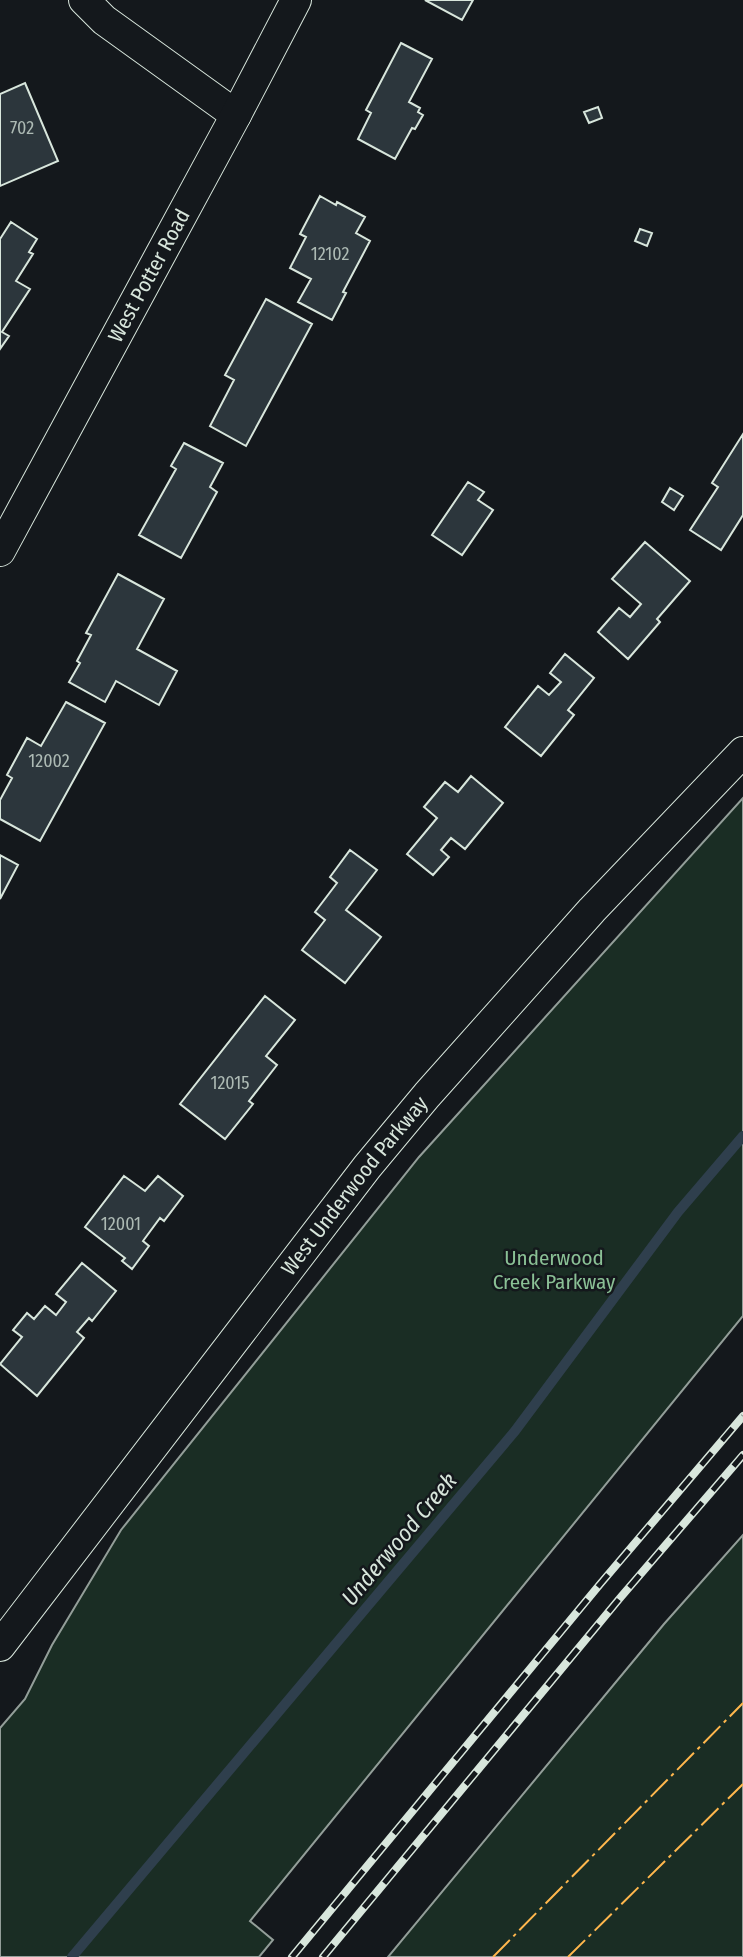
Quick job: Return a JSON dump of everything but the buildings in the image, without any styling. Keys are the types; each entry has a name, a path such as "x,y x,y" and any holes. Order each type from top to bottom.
{"street":[{"path":"84,0 104,20 236,115"},
{"name":"West Potter Road","path":"0,551 296,0"},
{"name":"West Underwood Parkway","path":"0,1646 384,1146 592,910 743,752"}],"green space":[{"name":"Underwood Creek Parkway","path":"743,798 743,1316 250,1921 273,1940 259,1957 0,1957 0,1728 25,1699 52,1645 121,1530 419,1157"},
{"path":"743,1535 743,1957 388,1957 664,1624"}],"waterway":[{"name":"Underwood Creek","path":"72,1957 515,1431 678,1212 743,1136"}],"railway":[{"path":"292,1957 601,1583 743,1416"},
{"path":"323,1957 620,1598 743,1455"}],"power":[{"path":"493,1957 743,1703"},
{"path":"568,1957 743,1784"}]}
